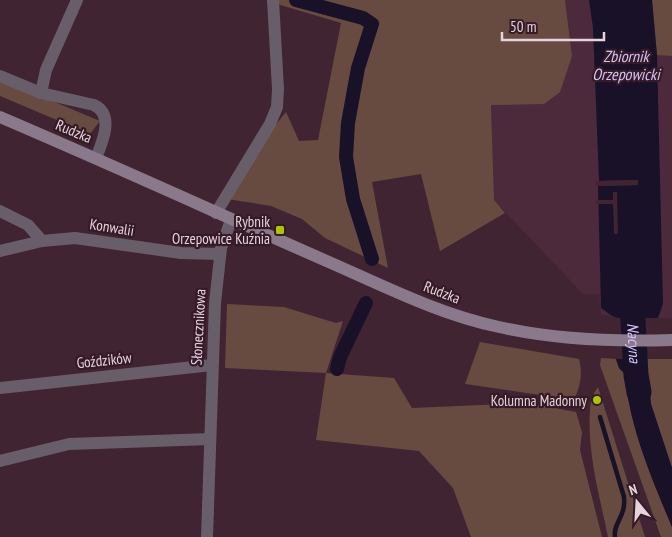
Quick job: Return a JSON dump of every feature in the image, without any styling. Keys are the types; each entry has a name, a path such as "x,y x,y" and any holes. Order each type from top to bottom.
{"main road":[{"name":"Rudzka","path":"0,117 96,158 231,220 454,315 541,335 605,341 666,340"}],"street":[{"path":"41,93 46,70 77,0"},
{"path":"216,213 276,111 278,85 273,0"},
{"path":"0,76 41,93 94,106 102,110 106,128 96,158"},
{"path":"0,211 28,225 42,241"},
{"name":"Słonecznikowa","path":"207,537 215,303 220,254 231,220"},
{"name":"Konwalii","path":"0,250 42,241 75,238 166,251 220,254"},
{"name":"Goździków","path":"0,388 212,365"},
{"path":"0,461 69,444 210,439"}],"shaded area":[{"path":"277,0 565,0 572,56 560,92 544,104 491,105 494,200 505,213 440,251 421,174 372,182 388,268 325,238 302,219 271,206 227,199 269,133 286,112 299,141 318,140 341,23 277,4"},
{"path":"565,0 672,0 672,318 618,318 601,314 599,294 583,294 494,200 491,104 544,104 572,56"},
{"path":"652,0 672,0 672,56 657,55"},
{"path":"0,79 100,121 90,134 0,96"},
{"path":"227,304 284,307 336,323 343,321 326,373 225,368"},
{"path":"480,342 579,359 580,380 574,400 465,384"},
{"path":"601,358 616,359 619,368 625,374 627,394 636,433 672,527 672,537 661,537 600,365"},
{"path":"646,359 672,359 672,468 651,404"},
{"path":"326,373 394,378 412,408 528,403 576,412 582,432 580,450 602,537 471,537 453,488 419,451 316,440"},
{"path":"598,387 645,537 608,537 591,452 591,400 594,400 594,393"}],"water":[{"name":"Zbiornik Orzepowicki","path":"589,0 652,0 657,55 663,304 658,318 618,318 601,308 598,186 638,185 637,180 599,181 593,28"},
{"path":"616,359 646,359 651,404 672,468 672,527 642,452 631,413 625,374 619,368"}],"pier":[{"path":"638,180 638,185 596,186 596,181"},
{"path":"613,192 617,192 618,234 614,234 613,204 596,204 596,200 613,200"}],"waterway":[{"path":"296,0 363,18 372,24 358,68 348,123 346,157 353,199 372,259"},
{"name":"Nacyna","path":"631,285 636,375 639,392"},
{"path":"337,369 340,357 366,303"},
{"path":"600,417 624,497 622,515 616,527 615,537"}],"place":[{"name":"Rybnik Orzepowice Kuźnia","path":"280,230"},
{"name":"Kolumna Madonny","path":"597,400"}]}
